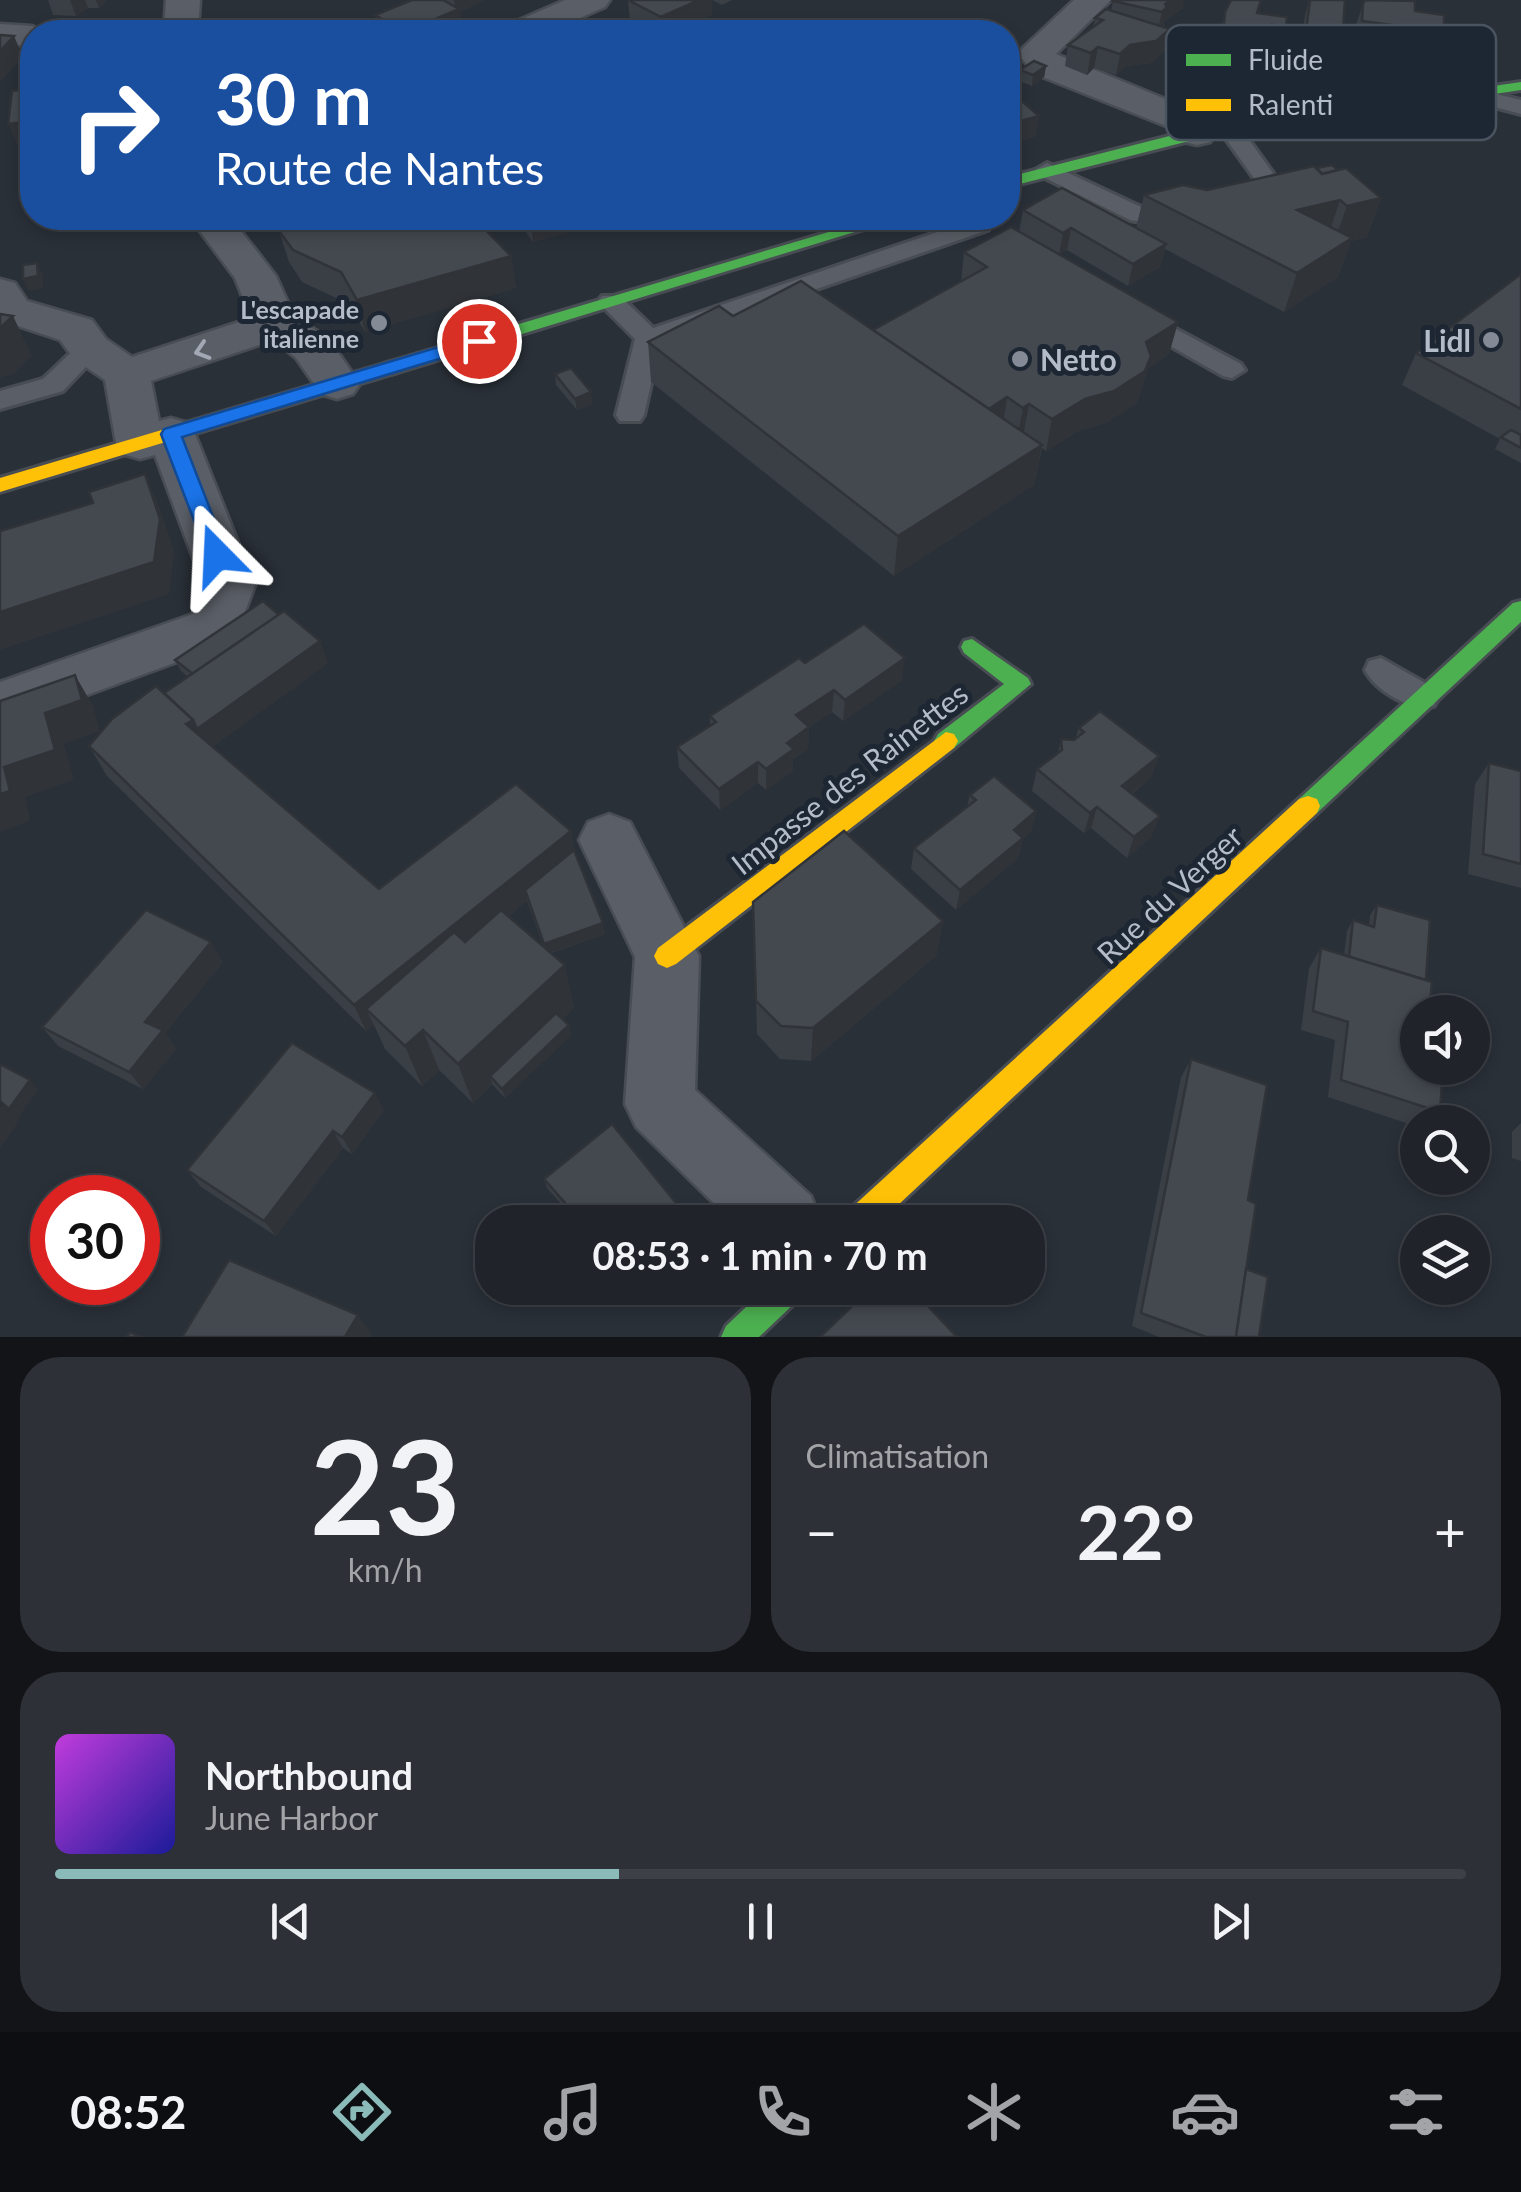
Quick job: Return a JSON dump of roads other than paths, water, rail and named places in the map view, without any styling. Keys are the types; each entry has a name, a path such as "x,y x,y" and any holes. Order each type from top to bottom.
{"main road":[{"path":"1496,90 1521,86"},
{"path":"1020,178 1175,140"},
{"path":"0,485 851,230"},
{"name":"Rue du Verger","path":"876,1205 1521,609"},
{"name":"Impasse des Rainettes","path":"667,956 1020,684 972,647"},
{"path":"736,1337 770,1305"}],"street":[{"path":"547,20 592,0"},
{"path":"1094,0 1036,54 1048,66 1166,113"},
{"path":"219,230 255,276 276,324"},
{"path":"0,292 12,310 76,330 109,362 156,439 228,585 215,627 10,701"},
{"path":"109,362 276,324 295,330 315,349 338,384"},
{"path":"610,840 667,956 660,1104 768,1205"}],"lane":[{"path":"1496,100 1521,107"},
{"path":"1048,170 1138,215 1270,186 1222,140"},
{"path":"648,338 966,230"},
{"path":"611,300 648,338"},
{"path":"1110,300 1232,370"},
{"path":"630,414 648,338"},
{"path":"0,400 52,386 109,362"},
{"path":"1382,670 1422,697"}],"place":[{"name":"L'escapade italienne","path":"379,323"},
{"name":"Lidl","path":"1491,340"},
{"name":"Netto","path":"1020,359"}]}
